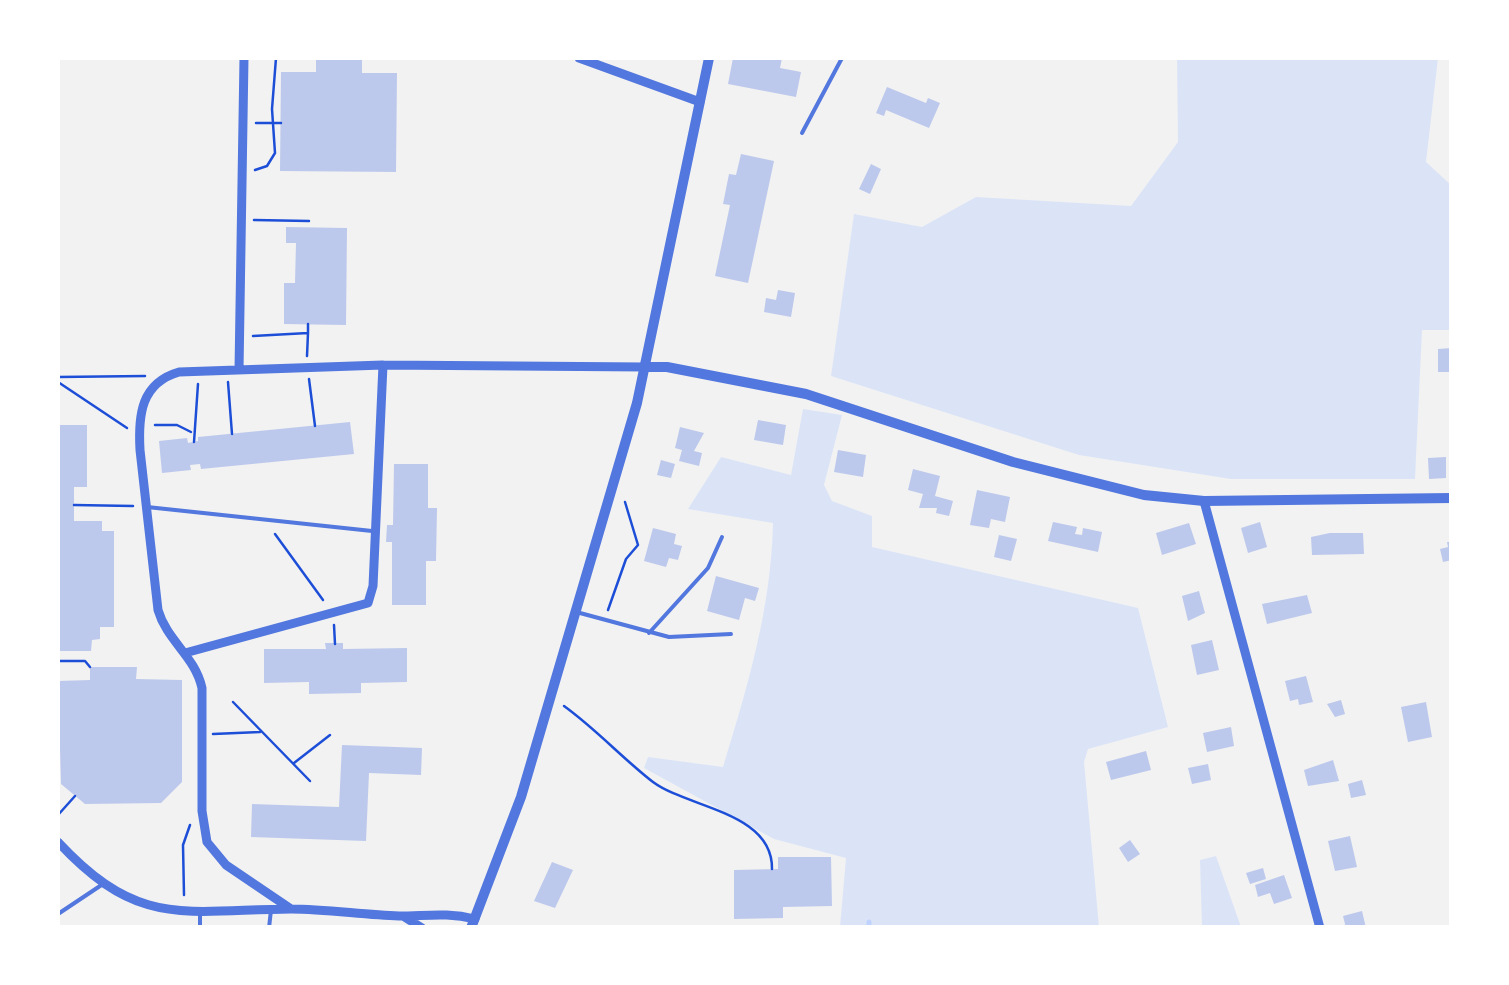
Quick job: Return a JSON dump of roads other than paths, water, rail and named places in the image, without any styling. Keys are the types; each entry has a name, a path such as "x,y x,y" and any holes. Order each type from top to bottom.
{"street":[{"path":"233,370 244,58"},
{"path":"579,58 700,102"},
{"path":"58,842 103,884 156,909 200,914 291,909 403,916 434,912 473,924 510,830 578,612 645,367 710,58"},
{"path":"185,652 360,608 372,597 382,365"},
{"path":"291,909 212,852 202,811 201,682 185,652 164,629 158,610 145,506 141,408 153,385 165,376 197,371 382,365 645,367 779,387 1080,481 1144,496 1204,501 1452,498"},
{"path":"1204,501 1320,928"},
{"path":"403,916 422,928"}],"lane":[{"path":"802,132 842,58"},
{"path":"145,506 376,531"},
{"path":"648,632 708,568 722,537"},
{"path":"578,612 682,638 731,634"},
{"path":"58,914 103,884"},
{"path":"268,928 271,910"},
{"path":"200,914 200,928"}],"waterway":[{"path":"869,922 869,928"}]}
